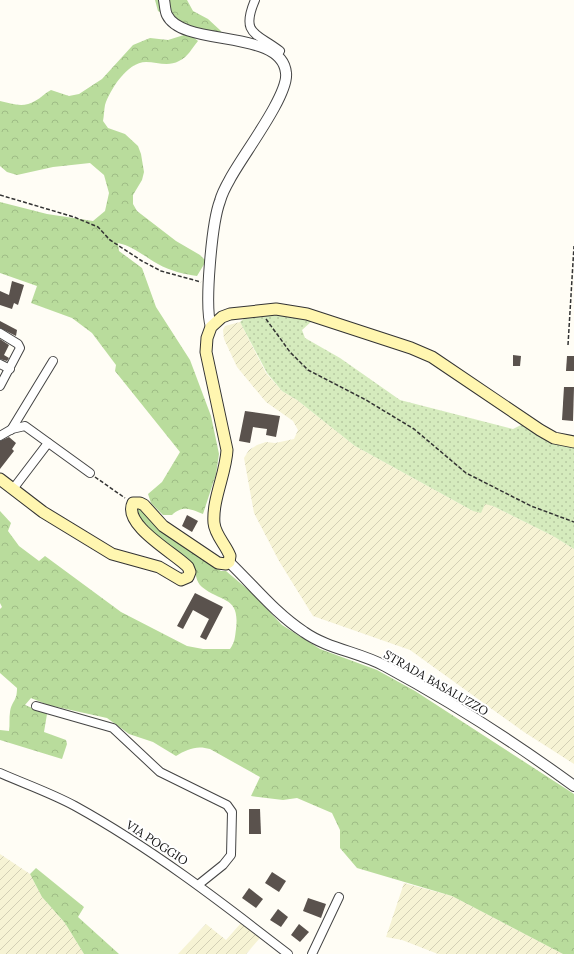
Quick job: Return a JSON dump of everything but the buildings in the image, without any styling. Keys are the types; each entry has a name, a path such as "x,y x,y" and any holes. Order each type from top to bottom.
{"main road":[{"path":"0,479 43,512 102,549 122,558 159,567 178,580 186,579 190,572 188,567 148,536 132,514 131,509 133,503 140,503 144,505 163,526 218,563 226,564 229,562 230,556 216,532 214,523 216,504 226,464 227,450 206,352 207,338 211,327 222,317 230,314 276,309 307,314 411,348 449,367 540,430 554,438 574,442"}],"street":[{"path":"164,0 167,15 173,22 181,27 194,32 248,43 269,50 284,63 287,73 285,85 278,100 230,178 219,201 208,285 208,318 211,327"},
{"path":"255,0 249,17 249,27 255,36 280,51 277,56"},
{"path":"0,333 20,346 10,369 0,386"},
{"path":"11,430 53,361"},
{"path":"0,364 10,369"},
{"path":"0,436 11,430 25,426 90,473"},
{"path":"13,489 48,443"},
{"name":"STRADA BASALUZZO","path":"229,562 283,617 305,633 382,665 416,683 536,758 574,786"},
{"path":"36,706 113,728 160,772 227,805 232,812 231,855 223,865 198,885"},
{"name":"VIA POGGIO","path":"0,773 74,806 101,821 198,885 288,954"},
{"path":"312,954 339,898"}],"path":[{"path":"0,194 74,217 98,227 110,240 142,261 161,271 208,285"},
{"path":"568,345 574,246"},
{"path":"260,311 290,352 308,370 366,400 414,429 466,473 531,506 574,522"},
{"path":"90,473 133,503"}],"shaded area":[{"path":"240,322 266,373 282,391 297,400 355,446 473,511 485,503 493,506 553,536 574,549 574,764 524,732 410,650 313,616 279,561 254,513 244,458 249,450 257,445 266,442 275,443 294,439 298,430 293,421 266,402 237,367 224,339 223,330 225,326"},
{"path":"0,854 30,874 42,897 65,923 84,954 0,954"},
{"path":"404,883 452,896 563,954 438,954 402,940 386,937"},
{"path":"241,923 260,938 246,954 178,954 206,924 226,940"}],"green space":[{"path":"155,0 187,0 193,11 208,19 221,31 222,34 182,25 158,11"},
{"path":"184,35 193,37 198,41 182,59 171,64 146,62 139,63 120,78 107,99 103,121 108,128 125,134 138,146 144,172 142,180 133,195 133,204 137,211 176,241 200,255 206,261 197,276 187,274 163,266 134,249 118,243 119,251 142,268 156,307 190,360 211,416 219,454 216,474 203,514 183,509 172,515 163,515 151,503 148,494 162,482 180,452 115,371 116,365 92,333 72,318 31,303 37,286 0,273 0,202 47,214 93,221 105,211 109,193 104,175 90,163 53,167 17,175 7,172 0,166 0,101 18,105 27,104 37,100 51,90 69,96 79,94 102,79 133,45 150,38 168,40"},
{"path":"279,315 312,321 302,330 305,338 340,358 400,400 513,429 521,425 542,437 574,447 574,549 553,536 493,506 485,504 481,513 473,511 355,446 297,400 282,391 267,373 240,322 245,318"},
{"path":"141,508 179,543 221,571 226,571 252,593 282,625 320,649 377,670 415,691 574,794 574,954 563,954 452,896 357,868 340,848 340,830 332,813 297,798 283,800 251,796 260,777 210,749 201,747 192,748 176,756 153,742 129,734 107,718 48,705 31,698 25,705 47,714 44,732 66,740 67,744 62,759 0,740 0,730 9,731 10,712 16,696 17,688 0,673 0,609 2,607 0,603 0,511 11,523 8,531 19,546 39,561 45,556 121,612 187,646 203,649 230,649 232,646 235,637 237,618 232,605 200,585 192,566 156,537 142,523 136,510"},
{"path":"36,868 84,907 78,917 119,954 84,954 65,923 42,897 30,874"}]}
